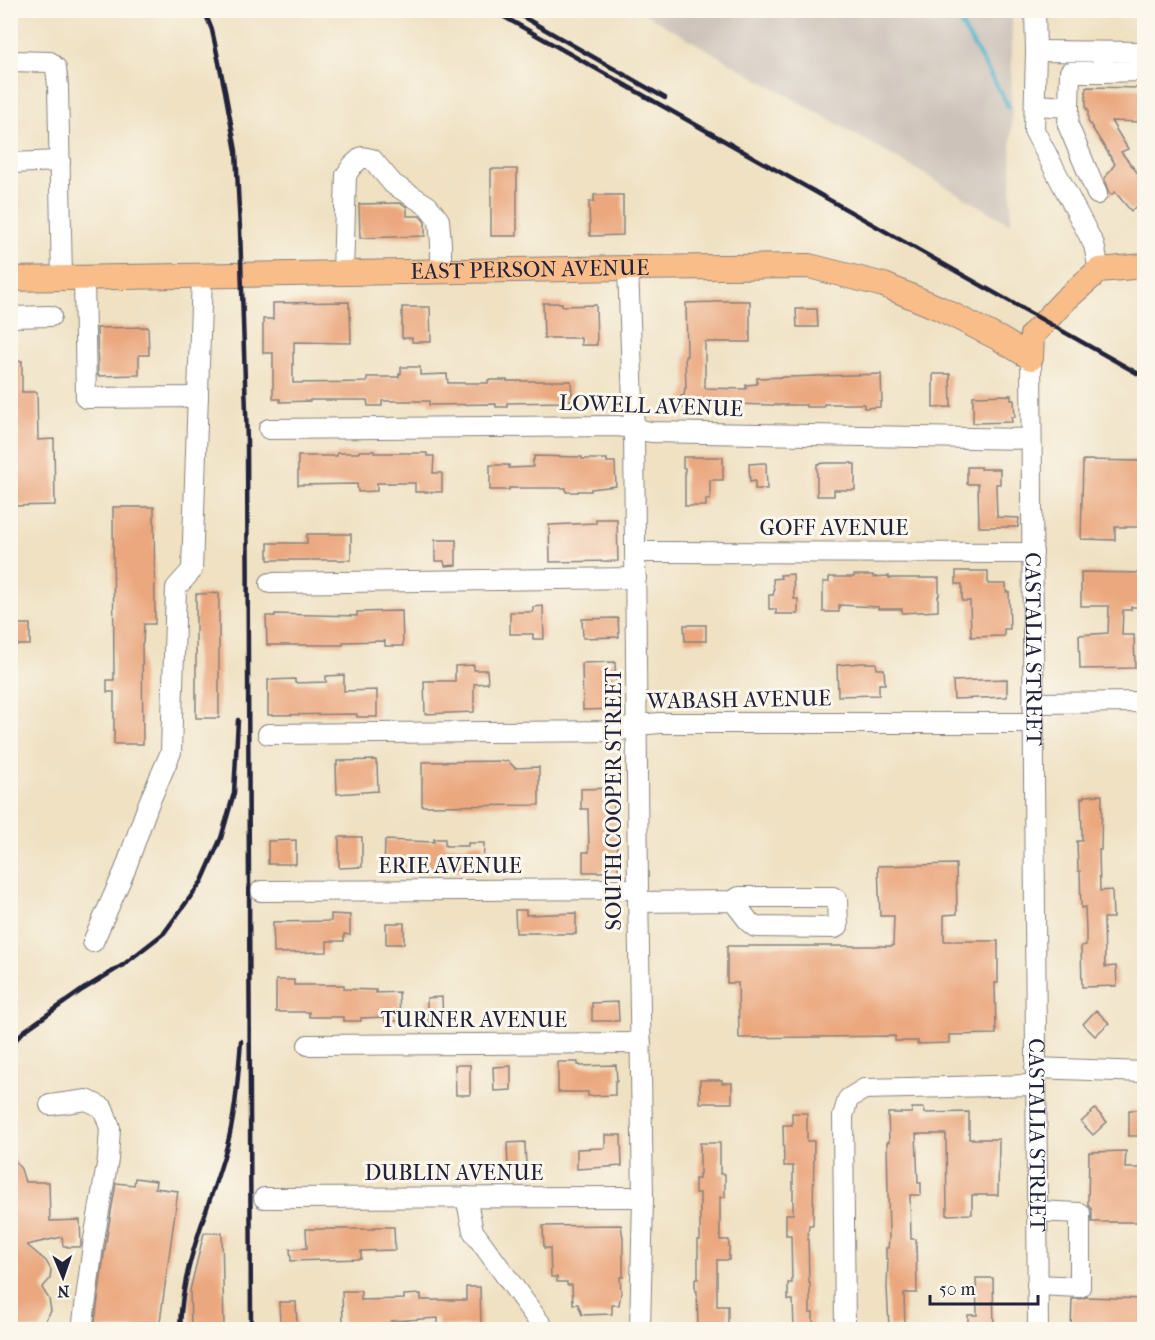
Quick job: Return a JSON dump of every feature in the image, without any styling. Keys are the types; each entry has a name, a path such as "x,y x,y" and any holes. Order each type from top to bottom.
{"main road":[{"name":"EAST PERSON AVENUE","path":"10,279 809,266 884,285 939,308 1000,339 1031,358"},
{"path":"1099,270 1144,266"},
{"name":"CASTALIA STREET","path":"1031,358 1032,335 1065,300 1099,270"}],"street":[{"path":"1035,10 1034,130 1094,245 1099,270"},
{"path":"1036,51 1143,52 1141,71 1070,72 1068,125 1097,194"},
{"path":"1103,51 1103,72"},
{"path":"10,61 50,62 56,69 60,161 86,398 198,397"},
{"path":"1035,105 1069,107"},
{"path":"1052,164 1079,152"},
{"path":"343,273 346,175 362,158 372,159 393,184 428,206 439,220 441,271"},
{"path":"10,163 60,161"},
{"name":"SOUTH COOPER STREET","path":"628,268 636,552 643,1197 640,1329"},
{"path":"93,942 171,752 176,588 192,570 202,276"},
{"path":"10,317 51,316"},
{"name":"CASTALIA STREET","path":"1031,358 1038,1329"},
{"name":"LOWELL AVENUE","path":"269,429 618,426 655,432 1031,440"},
{"name":"GOFF AVENUE","path":"636,552 1033,553"},
{"path":"270,583 636,578"},
{"name":"WABASH AVENUE","path":"268,734 618,731 637,725 660,723 1032,713 1144,702"},
{"name":"ERIE AVENUE","path":"261,891 638,896 734,901 739,897 833,897 837,900 838,926 835,928 755,927 734,901"},
{"name":"TURNER AVENUE","path":"308,1045 641,1043"},
{"path":"845,1329 843,1116 848,1099 864,1089 1035,1076 1144,1072"},
{"path":"50,1105 87,1100 103,1108 110,1128 108,1159 93,1245 82,1329"},
{"path":"466,1197 473,1231 545,1329"},
{"name":"DUBLIN AVENUE","path":"264,1198 643,1197"},
{"path":"1036,1211 1080,1213 1081,1272 1080,1287 1037,1285"}],"shaded area":[{"path":"640,11 1012,11 1011,224"}],"building":[{"path":"1086,87 1144,88 1144,122 1111,121 1128,149 1121,152 1144,181 1144,199 1131,211 1115,192 1111,195 1108,191 1104,179 1115,164 1088,121"},
{"path":"491,169 517,169 517,236 491,236"},
{"path":"594,195 623,195 623,235 590,236 589,202 594,202"},
{"path":"400,203 407,207 407,216 420,216 425,222 425,236 360,238 359,204"},
{"path":"750,301 750,342 705,342 705,388 746,389 746,385 757,384 757,378 881,374 882,402 880,402 880,407 864,408 864,404 824,404 824,407 806,407 806,405 732,404 732,408 681,408 681,396 684,395 686,388 686,303"},
{"path":"349,302 351,343 294,342 293,383 367,382 367,377 399,377 401,367 420,367 420,375 447,374 448,383 488,383 488,380 571,381 572,400 507,403 507,407 496,407 496,404 429,405 429,401 382,401 382,406 368,406 367,400 280,402 280,399 273,399 273,353 263,353 263,319 273,319 273,303"},
{"path":"543,303 562,303 562,306 596,305 597,345 581,345 581,338 544,338"},
{"path":"402,307 430,307 431,342 412,342 412,338 402,338"},
{"path":"796,309 817,309 818,327 797,327"},
{"path":"148,327 149,355 139,355 139,375 98,376 97,328"},
{"path":"10,361 22,361 22,392 37,392 38,440 54,439 55,505 10,506"},
{"path":"933,374 950,374 951,407 933,408"},
{"path":"1011,395 1011,400 1014,400 1015,417 1011,417 1012,422 973,423 973,396"},
{"path":"359,451 427,453 427,456 434,456 433,473 442,473 442,492 415,492 415,483 377,483 377,491 358,492 357,484 298,485 298,456 337,456 337,453 359,453"},
{"path":"534,456 607,459 607,462 615,462 616,486 578,492 566,492 566,488 490,490 490,465 509,465 509,468 533,467"},
{"path":"683,457 723,457 723,480 710,480 710,500 706,499 706,506 685,506"},
{"path":"1083,460 1144,461 1144,527 1115,527 1115,540 1081,539"},
{"path":"766,463 767,489 755,489 755,481 750,482 749,464"},
{"path":"817,464 855,464 855,490 834,490 834,496 817,496"},
{"path":"967,467 1000,469 1000,484 996,484 997,517 1019,518 1018,527 979,527 978,484 967,484"},
{"path":"113,507 154,507 155,624 144,624 142,643 143,744 114,744 114,692 107,692 107,680 114,680"},
{"path":"596,519 617,519 618,561 550,562 549,525 596,523"},
{"path":"307,534 351,534 351,560 268,560 268,543 307,543"},
{"path":"435,540 456,540 456,565 445,566 444,561 435,561"},
{"path":"956,571 988,571 988,584 1006,584 1006,592 1009,592 1010,629 1004,629 1004,636 971,637 970,601 962,601 962,584 956,584"},
{"path":"1081,572 1144,573 1144,607 1131,607 1131,610 1123,610 1122,635 1134,635 1135,668 1080,669 1079,635 1108,633 1109,606 1081,606"},
{"path":"793,574 794,599 798,599 798,614 776,614 776,609 769,609 769,595 773,595 774,592 773,579 781,578 780,575"},
{"path":"854,575 939,578 938,611 902,613 902,609 839,605 839,612 823,612 823,582 829,582 829,577 854,577"},
{"path":"219,593 219,718 196,718 196,594"},
{"path":"543,606 544,639 533,639 533,634 510,634 510,612 533,612 533,607"},
{"path":"402,611 403,646 385,646 385,641 343,642 343,645 267,645 266,616 275,616 275,614 357,616 357,612"},
{"path":"618,618 619,637 583,638 582,619"},
{"path":"10,624 30,624 30,645 10,645"},
{"path":"684,625 706,625 706,641 685,641"},
{"path":"615,662 616,689 620,689 621,707 583,710 582,663"},
{"path":"876,663 877,669 884,669 885,684 879,684 879,695 838,696 837,665"},
{"path":"474,665 474,670 487,670 488,683 474,684 474,712 425,714 424,681 455,681 455,666"},
{"path":"344,675 344,691 377,690 377,717 357,717 357,714 268,715 268,680 295,679 295,683 326,682 326,676"},
{"path":"1007,679 1007,697 954,699 953,681"},
{"path":"376,760 378,791 337,794 337,761"},
{"path":"508,761 515,768 539,767 539,805 422,806 422,762"},
{"path":"613,788 618,872 583,872 583,852 589,852 588,809 581,809 581,789"},
{"path":"1102,795 1101,850 1099,850 1100,891 1112,890 1113,918 1104,918 1105,967 1116,966 1117,986 1082,987 1081,946 1086,945 1086,930 1085,907 1081,908 1080,871 1078,871 1077,841 1082,841 1081,798"},
{"path":"339,837 362,837 362,867 339,868"},
{"path":"434,839 445,839 445,846 484,843 483,871 384,871 385,840 434,842"},
{"path":"296,840 296,864 268,864 268,841"},
{"path":"956,864 957,914 944,915 944,941 998,941 998,983 995,983 996,1034 949,1035 949,1043 917,1044 918,1041 895,1041 895,1036 739,1038 738,983 727,983 727,946 893,946 894,916 880,916 878,866"},
{"path":"515,910 526,910 526,915 576,913 576,934 516,933"},
{"path":"331,914 350,915 350,935 344,934 344,941 327,941 327,952 274,953 273,922 331,921"},
{"path":"386,923 404,923 404,944 386,944"},
{"path":"276,980 294,980 294,985 344,985 344,989 376,990 376,993 399,992 400,1021 385,1021 385,1017 343,1021 343,1017 309,1017 309,1012 276,1012"},
{"path":"442,997 443,1023 427,1023 427,998"},
{"path":"618,1002 619,1021 592,1021 592,1003"},
{"path":"1096,1010 1109,1023 1095,1036 1083,1024"},
{"path":"558,1062 578,1062 580,1066 616,1065 615,1095 588,1096 588,1092 558,1092"},
{"path":"455,1065 470,1065 470,1095 456,1095"},
{"path":"511,1066 511,1090 494,1091 493,1067"},
{"path":"700,1080 722,1080 722,1083 732,1083 732,1103 700,1103"},
{"path":"912,1108 924,1108 925,1113 969,1112 969,1139 999,1139 998,1195 972,1195 972,1214 947,1215 946,1134 916,1134 918,1183 921,1183 921,1195 910,1195 911,1239 916,1239 917,1293 904,1293 905,1326 889,1327 888,1259 886,1259 889,1239 888,1113 912,1113"},
{"path":"1095,1109 1107,1122 1093,1135 1081,1122"},
{"path":"1129,1110 1144,1110 1144,1136 1129,1136"},
{"path":"792,1113 807,1113 807,1141 814,1141 813,1225 809,1225 808,1234 810,1313 813,1313 813,1329 794,1329 793,1300 788,1300 788,1283 792,1283 791,1235 786,1235 786,1214 793,1214 793,1166 784,1166 783,1125 792,1125"},
{"path":"605,1135 621,1135 622,1166 577,1169 577,1149 605,1148"},
{"path":"525,1142 526,1167 508,1168 507,1143"},
{"path":"700,1143 720,1143 720,1174 725,1174 725,1197 720,1197 720,1240 729,1240 729,1260 717,1260 717,1306 728,1306 728,1329 698,1329 695,1279 698,1279 700,1193 695,1193 695,1179 699,1179 700,1174"},
{"path":"1126,1151 1125,1168 1144,1168 1144,1222 1092,1222 1092,1212 1088,1204 1089,1152"},
{"path":"10,1154 21,1169 25,1182 49,1182 50,1221 80,1220 81,1246 79,1247 63,1246 62,1237 27,1245 46,1261 51,1270 50,1279 42,1288 49,1299 51,1311 40,1329 10,1329"},
{"path":"135,1178 156,1181 155,1188 178,1191 159,1329 94,1329 116,1183 134,1185"},
{"path":"621,1225 623,1277 620,1277 619,1305 612,1305 612,1314 582,1315 578,1304 573,1304 572,1285 567,1285 567,1282 557,1282 557,1277 551,1277 550,1248 544,1248 543,1226"},
{"path":"374,1227 394,1227 395,1250 361,1251 361,1259 291,1261 290,1249 307,1248 306,1229 374,1229"},
{"path":"204,1233 222,1233 224,1329 191,1329 190,1290"},
{"path":"976,1278 993,1278 994,1329 968,1329 968,1315 977,1315"},
{"path":"466,1287 480,1287 481,1326 438,1326 438,1318 391,1321 392,1327 369,1328 369,1324 343,1324 342,1291 361,1291 361,1300 404,1299 404,1295 421,1294 421,1300 466,1300"},
{"path":"1086,1297 1144,1299 1144,1329 1071,1329 1072,1299"},
{"path":"279,1302 296,1302 297,1325 280,1325"}],"waterway":[{"path":"953,10 1009,107"}],"railway":[{"path":"204,10 212,30 236,151 240,229 247,442 251,1330"},
{"path":"492,10 1144,377"},
{"path":"511,10 665,98"},
{"path":"10,1046 24,1031 82,990 123,965 164,933 202,881 221,838 234,793 238,720"},
{"path":"180,1330 185,1282 230,1133 241,1041"}]}
